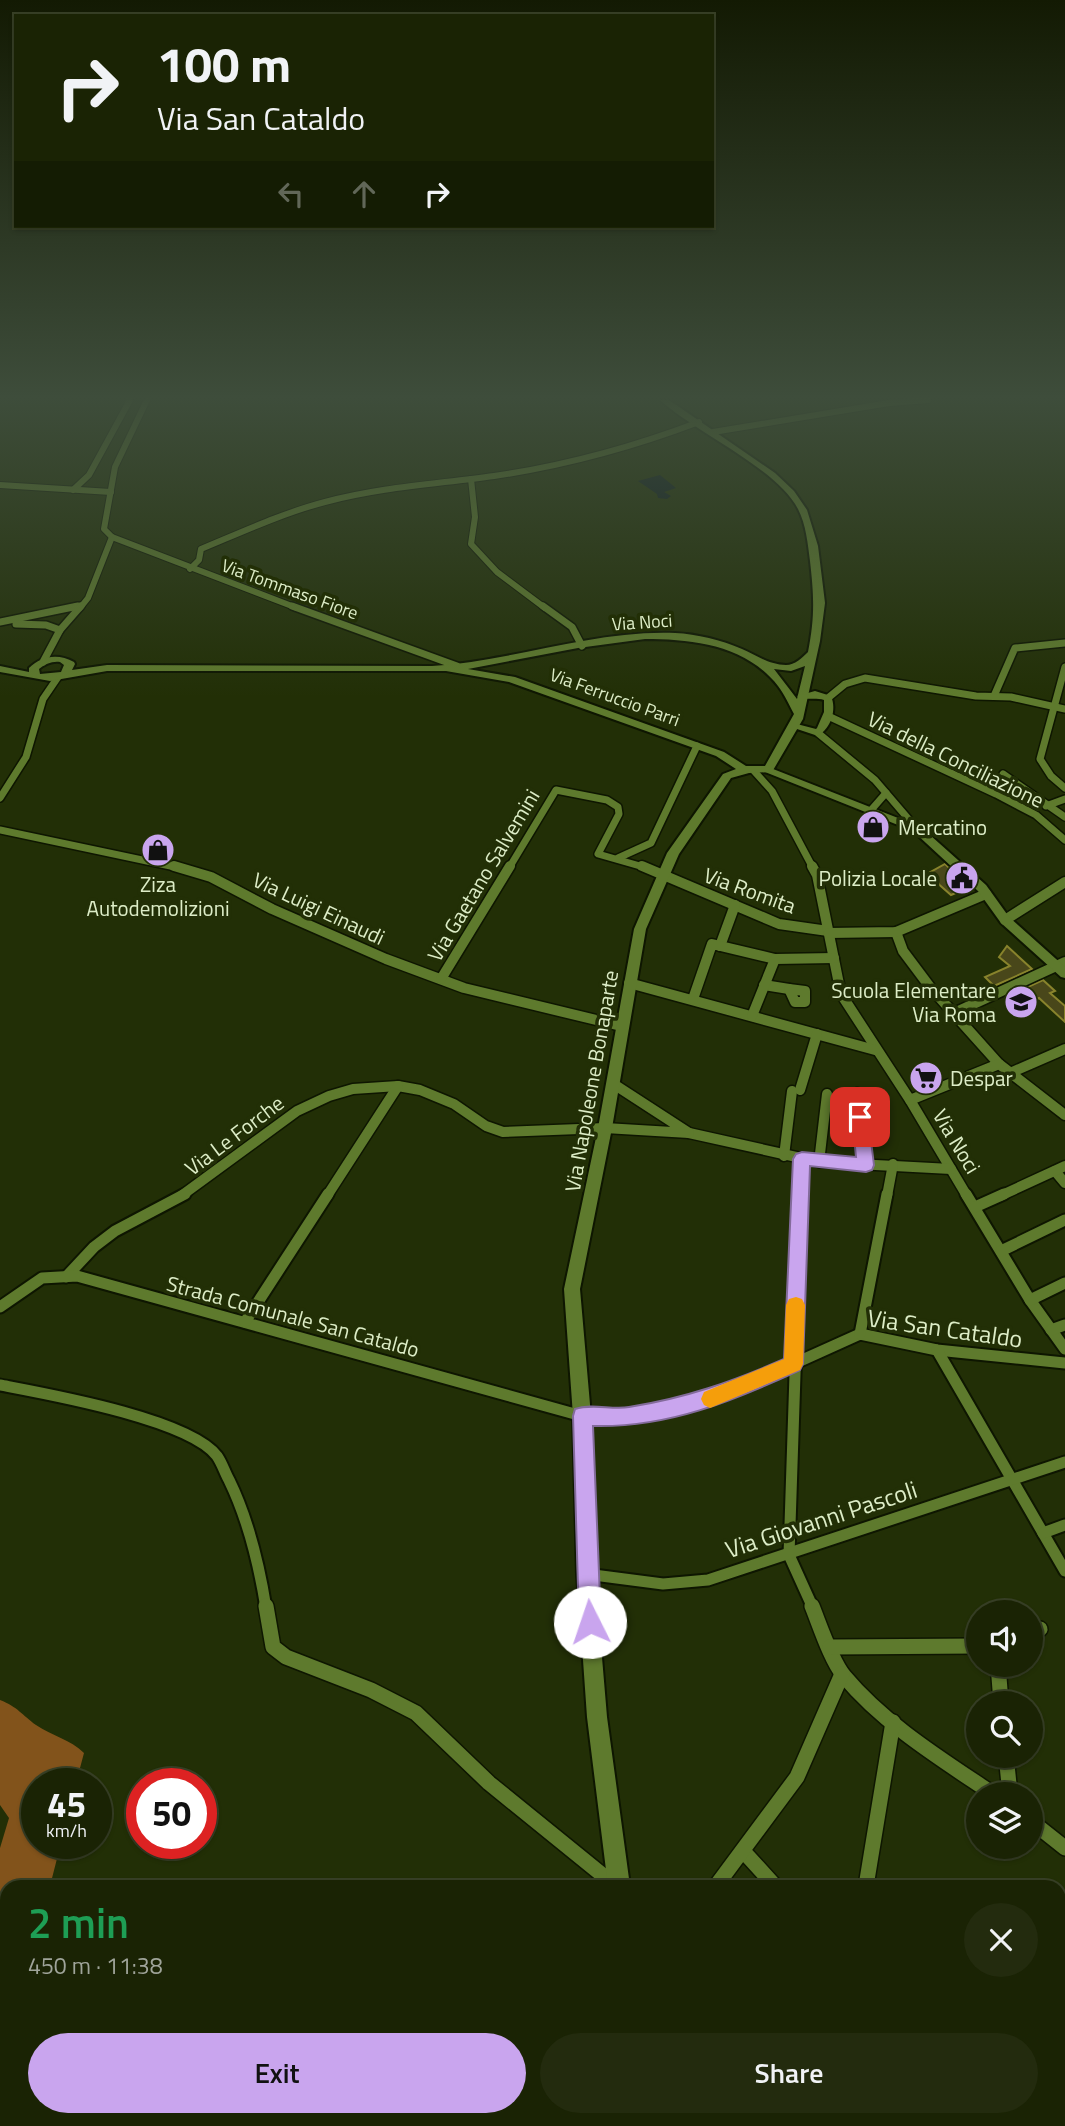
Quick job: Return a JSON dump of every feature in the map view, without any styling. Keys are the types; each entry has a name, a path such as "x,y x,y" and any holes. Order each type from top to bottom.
{"main road":[{"path":"720,754 725,761 727,776 750,770 768,770 799,714 813,652 820,603 813,546 803,510 795,499"},
{"name":"Via Noci","path":"0,669 64,661 107,668 451,667 658,635 709,641 758,660 784,682 799,714"},
{"path":"758,660 775,667 796,668 813,652"},
{"path":"528,656 517,664 516,670 521,679 529,685"},
{"path":"62,676 70,669 64,661"},
{"path":"38,677 34,671 41,663"},
{"name":"Via Ferruccio Parri","path":"451,667 501,676 529,685 720,754 750,770"},
{"name":"Via Noci","path":"0,669 38,677 62,676 107,668"},
{"name":"Via Napoleone Bonaparte","path":"617,1880 597,1717 586,1574 582,1416 572,1289 605,1128 640,929 673,853 727,776"}],"street":[{"path":"41,663 60,630 88,598 107,545 113,537 104,529 110,499"},
{"path":"190,569 199,560 201,549 260,524 339,499"},
{"path":"473,499 475,517 471,544 497,572 572,627 582,646"},
{"name":"Via Tommaso Fiore","path":"113,537 190,569 451,667"},
{"path":"0,623 79,606"},
{"path":"0,623 71,617"},
{"path":"0,623 46,625 60,630"},
{"path":"60,630 56,650 64,661"},
{"path":"994,696 1015,648 1065,643"},
{"path":"1065,667 1040,759 1051,776 1065,788"},
{"path":"43,699 62,676"},
{"path":"0,798 26,757 43,699 44,683 38,677"},
{"path":"828,698 854,678 864,678 976,696 1011,697 1065,709"},
{"path":"802,696 816,694 828,698"},
{"path":"818,733 828,716 828,698"},
{"name":"Via della Conciliazione","path":"828,716 1031,812 1065,840"},
{"path":"793,726 818,733 875,780 917,829 986,894 1005,920 1062,968 954,1013"},
{"path":"618,858 626,852 644,849 651,843 698,746"},
{"name":"Via Noci","path":"750,770 772,790"},
{"path":"768,770 917,829"},
{"name":"Via Noci","path":"768,770 772,790 817,875 841,995 910,1100 1030,1300 1065,1349"},
{"path":"1003,774 1065,817"},
{"name":"Via Gaetano Salvemini","path":"440,979 555,790 607,800 618,807 619,814 598,854 618,858"},
{"path":"872,809 886,793"},
{"path":"1031,812 1065,799"},
{"name":"Via Luigi Einaudi","path":"0,830 47,842 159,862 211,877 272,909 386,959 464,988 621,1026"},
{"name":"Via Romita","path":"618,858 779,924 828,932 896,932"},
{"path":"1005,920 1063,888"},
{"path":"986,894 896,932 903,951 999,1064 1065,1115"},
{"path":"693,999 735,905"},
{"path":"716,945 775,959 834,958"},
{"path":"752,1016 775,959"},
{"path":"629,983 875,1050"},
{"path":"764,985 789,989"},
{"path":"784,1156 796,1090 817,1034"},
{"path":"1010,1073 1065,1049"},
{"path":"910,1100 999,1064"},
{"path":"612,1083 689,1133 820,1162 951,1169"},
{"path":"245,1322 398,1086"},
{"name":"Via Le Forche","path":"66,1277 94,1247 115,1231 192,1190 297,1111 328,1096 353,1089 398,1086 438,1096 486,1126 503,1132 605,1128 689,1133"},
{"path":"857,1093 866,1165"},
{"path":"820,1162 827,1094"},
{"path":"802,1159 793,1364 789,1555 842,1674 893,1722 975,1782"},
{"path":"860,1334 893,1164"},
{"path":"975,1207 1060,1168 1065,1183"},
{"path":"1001,1251 1065,1220"},
{"name":"Strada Comunale San Cataldo","path":"0,1307 42,1278 76,1276 582,1416"},
{"path":"1030,1300 1065,1283"},
{"path":"1051,1330 1065,1325"},
{"name":"Via San Cataldo","path":"582,1416 625,1418 688,1406 729,1393 860,1334 937,1350 1065,1363"},
{"path":"937,1350 1065,1571"},
{"path":"0,1385 109,1407 192,1438 216,1455 243,1508 260,1572 273,1647 286,1657 371,1690 416,1713 489,1783 610,1880"},
{"name":"Via Giovanni Pascoli","path":"586,1574 663,1584 708,1580 1065,1462"},
{"path":"1043,1533 1065,1525"},
{"path":"830,1647 966,1646"},
{"path":"721,1880 744,1852 796,1777 818,1734 842,1674"},
{"path":"867,1880 893,1722"},
{"path":"1043,1831 1065,1848"},
{"path":"744,1852 770,1880"}],"shaded area":[{"path":"0,1700 84,1753 80,1768 21,1768 21,1859 57,1859 52,1880 0,1880 0,1848 9,1818 0,1805"}],"building":[{"name":"Polizia Locale","path":"945,864 970,887 951,895 927,874"},
{"path":"1007,946 1032,969 994,986 985,977 1010,966 999,957"},
{"name":"Scuola Elementare Via Roma","path":"1043,980 1055,991 1050,993 1065,1006 1065,1022 1039,998 1018,1008 1006,997"}],"slow traffic":[{"path":"710,1399 793,1364 796,1305"}],"place":[{"name":"Mercatino","path":"873,827"},
{"name":"Ziza Autodemolizioni","path":"158,850"},
{"name":"Polizia Locale","path":"962,878"},
{"name":"Scuola Elementare Via Roma","path":"1021,1002"},
{"name":"Despar","path":"926,1078"}],"route":[{"path":"590,1622 586,1574 582,1416 625,1418 688,1406 729,1393 793,1364 802,1159 866,1165 860,1117"}]}
